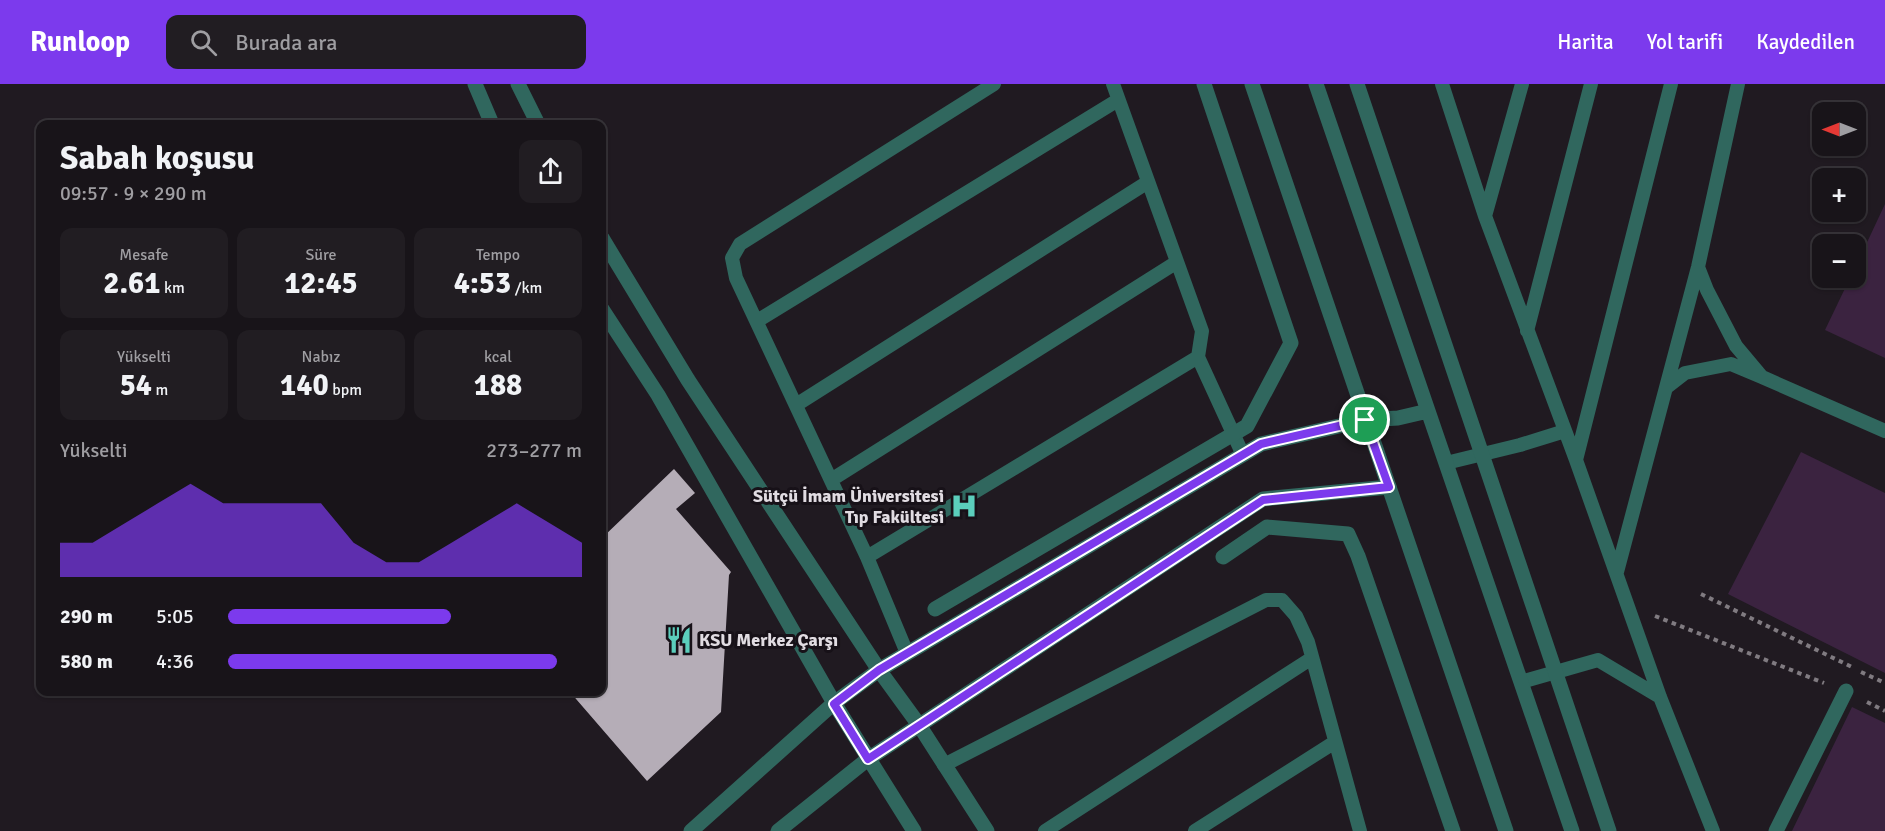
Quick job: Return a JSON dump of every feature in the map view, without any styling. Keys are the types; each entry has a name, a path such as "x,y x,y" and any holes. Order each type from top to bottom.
{"street":[{"path":"475,84 490,120"},
{"path":"518,84 536,120"},
{"path":"935,609 1247,426 1291,343 1204,84"},
{"path":"1252,84 1506,831"},
{"path":"1316,84 1572,831"},
{"path":"1357,84 1609,831"},
{"path":"606,245 688,380 879,670 919,725 987,831"},
{"path":"606,315 658,395 834,704 914,831"},
{"path":"691,831 834,704 879,670 1261,444 1365,420 1398,418 1428,411"},
{"path":"778,831 868,759 1263,500 1389,487"},
{"path":"1223,557 1266,527 1348,534 1358,556 1453,831"},
{"path":"1776,831 1846,691"}],"lane":[{"path":"907,653 867,557 736,278 732,258 741,244 994,84"},
{"path":"1113,84 1202,331 1198,357 1243,455"},
{"path":"1442,84 1485,216 1617,572 1660,697 1713,831"},
{"path":"1485,216 1522,84"},
{"path":"1527,331 1592,84"},
{"path":"1576,460 1671,84"},
{"path":"1617,572 1698,267 1738,84"},
{"path":"757,321 1118,100"},
{"path":"796,405 1148,182"},
{"path":"831,480 1177,262"},
{"path":"1698,267 1707,290 1736,346 1762,376"},
{"path":"867,557 1198,357"},
{"path":"1667,387 1686,373 1731,364 1885,431"},
{"path":"1446,463 1520,445 1565,431"},
{"path":"944,765 1266,600 1282,600 1296,616 1308,642 1358,827 1345,831"},
{"path":"1045,831 1312,658"},
{"path":"1521,682 1598,660 1660,697"},
{"path":"1195,831 1335,742"}],"path":[{"path":"1701,594 1885,683"},
{"path":"1627,605 1846,691 1885,711"}],"shaded area":[{"path":"1885,204 1885,358 1825,330 1845,288 1866,288 1866,245"},
{"path":"1801,452 1885,493 1885,673 1728,594"},
{"path":"1852,707 1885,723 1885,831 1792,831"}],"building":[{"path":"674,469 695,493 676,509 731,572 721,712 647,781 573,696 606,696 606,534"}],"place":[{"name":"Sütçü İmam Üniversitesi Tıp Fakültesi","path":"964,506"},
{"name":"KSU Merkez Çarşı","path":"679,640"}],"route":[{"path":"1365,420 1389,487 1263,500 868,759 834,704 879,670 1261,444 1365,420"}]}
